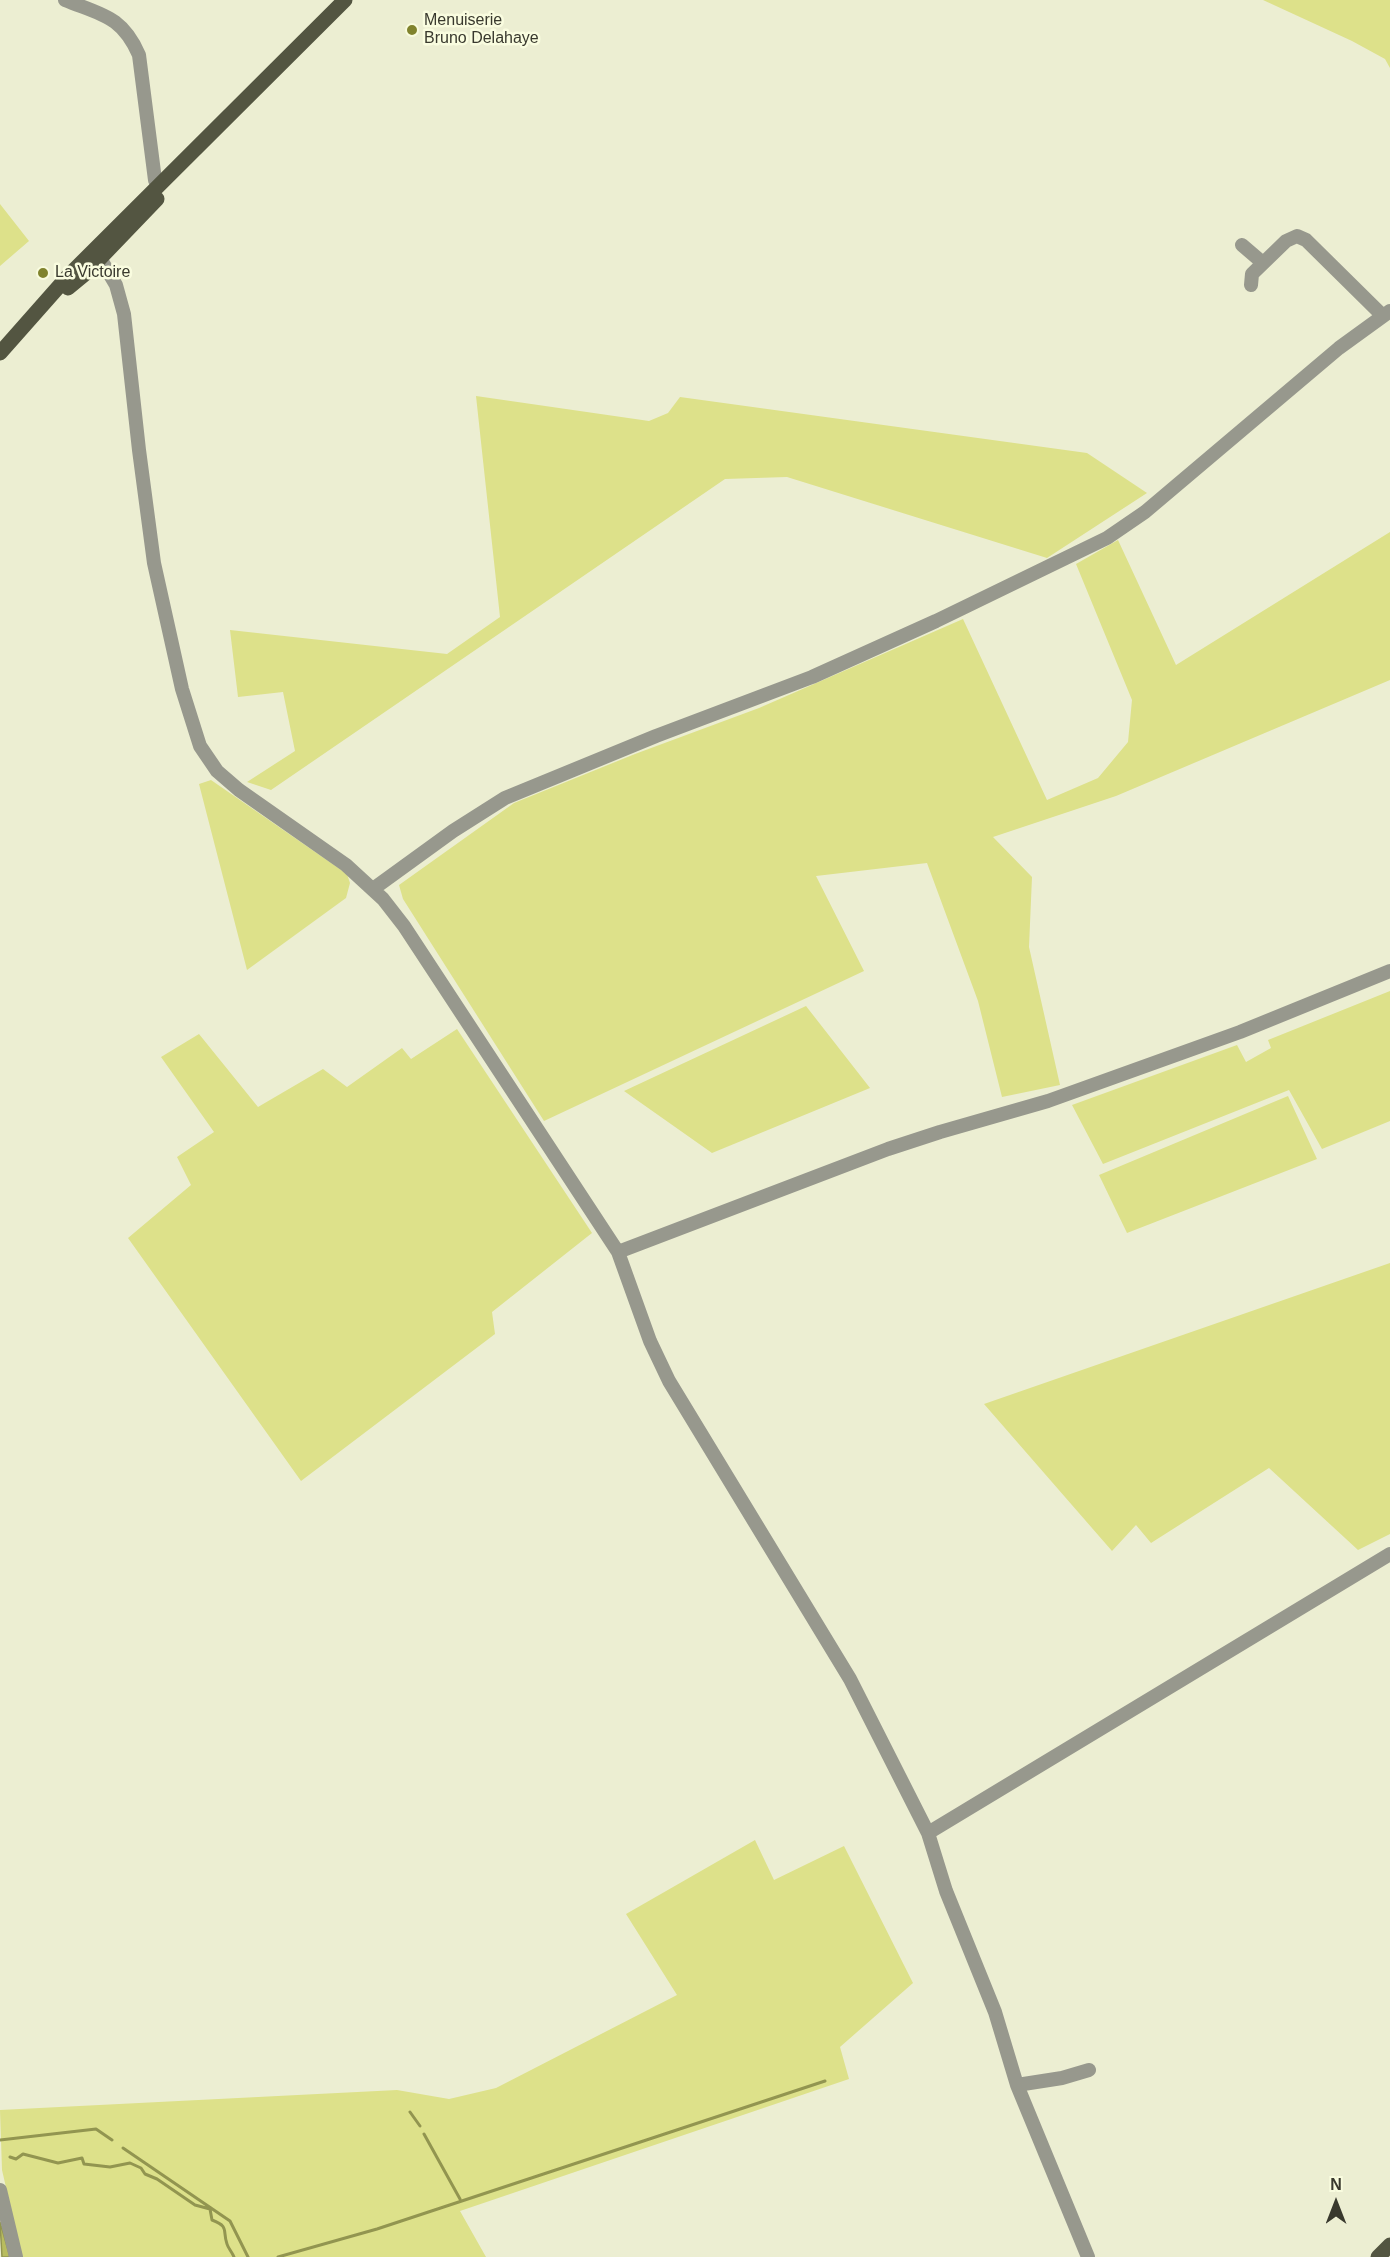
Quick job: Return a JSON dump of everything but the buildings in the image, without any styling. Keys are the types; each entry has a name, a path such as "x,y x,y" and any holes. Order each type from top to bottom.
{"main road":[{"path":"0,353 84,259 130,220 213,140 229,117 345,0"},
{"path":"17,335 100,258 130,220"},
{"path":"84,259 100,258"},
{"path":"1378,2257 1390,2245"}],"street":[{"path":"65,0 109,18 125,29 132,39 139,55 155,180 166,183"},
{"path":"373,889 453,831 505,798 656,736 812,677 936,621 1107,538 1145,512 1340,348 1387,313 1306,240 1297,237 1291,238 1252,274 1251,285"},
{"path":"1242,245 1263,263"},
{"path":"100,258 117,285 124,314 142,479 154,563 182,689 200,746 217,771 239,790 346,865 373,889 404,926 618,1252 650,1341 669,1381 844,1670 928,1833 946,1892 995,2012 1017,2085 1088,2257"},
{"path":"618,1252 888,1149 1048,1101 1240,1032 1390,971"},
{"path":"928,1833 1390,1554"},
{"path":"1017,2085 1062,2078 1089,2070"},
{"path":"0,2190 16,2257"}],"shaded area":[{"path":"1263,0 1390,0 1390,68 1385,59 1352,41"},
{"path":"0,204 29,241 0,266"},
{"path":"476,396 649,421 668,413 680,397 1087,453 1147,493 1047,558 787,477 725,479 271,790 247,782 295,751 283,692 238,697 230,630 447,654 500,617"},
{"path":"1390,532 1390,680 1116,796 993,837 1032,877 1029,947 1060,1085 1002,1097 978,1001 927,863 816,876 864,971 544,1121 403,899 399,885 514,803 635,754 759,708 963,619 1047,800 1098,778 1128,742 1132,700 1076,564 1118,540 1176,665"},
{"path":"211,780 347,874 350,883 346,898 247,970 199,784"},
{"path":"1390,991 1390,1121 1322,1149 1289,1090 1103,1164 1072,1105 1237,1045 1246,1062 1271,1048 1268,1040"},
{"path":"806,1006 870,1088 712,1153 624,1091"},
{"path":"457,1029 592,1233 492,1312 495,1334 301,1481 128,1238 191,1185 177,1157 214,1132 161,1057 199,1034 258,1107 323,1069 347,1087 402,1048 411,1059"},
{"path":"1288,1096 1317,1159 1127,1233 1099,1175"},
{"path":"1390,1263 1390,1534 1358,1550 1269,1468 1151,1543 1136,1525 1112,1551 984,1404"},
{"path":"755,1840 774,1880 844,1846 913,1983 840,2047 849,2079 460,2211 486,2257 22,2257 2,2170 0,2110 397,2090 449,2099 496,2088 677,1995 626,1914"},
{"path":"0,2222 10,2257 2,2257"}],"waterway":[{"path":"278,2257 377,2229 825,2081"},
{"path":"410,2112 420,2126"},
{"path":"0,2140 96,2129 112,2140"},
{"path":"424,2134 460,2199"},
{"path":"123,2148 230,2221 248,2257"},
{"path":"10,2157 16,2159 23,2154 58,2163 82,2158 84,2164 110,2167 130,2163 195,2205 210,2209 212,2220 223,2227 228,2246 234,2257"}],"place":[{"name":"Menuiserie Bruno Delahaye","path":"412,30"},
{"name":"La Victoire","path":"43,273"}]}
